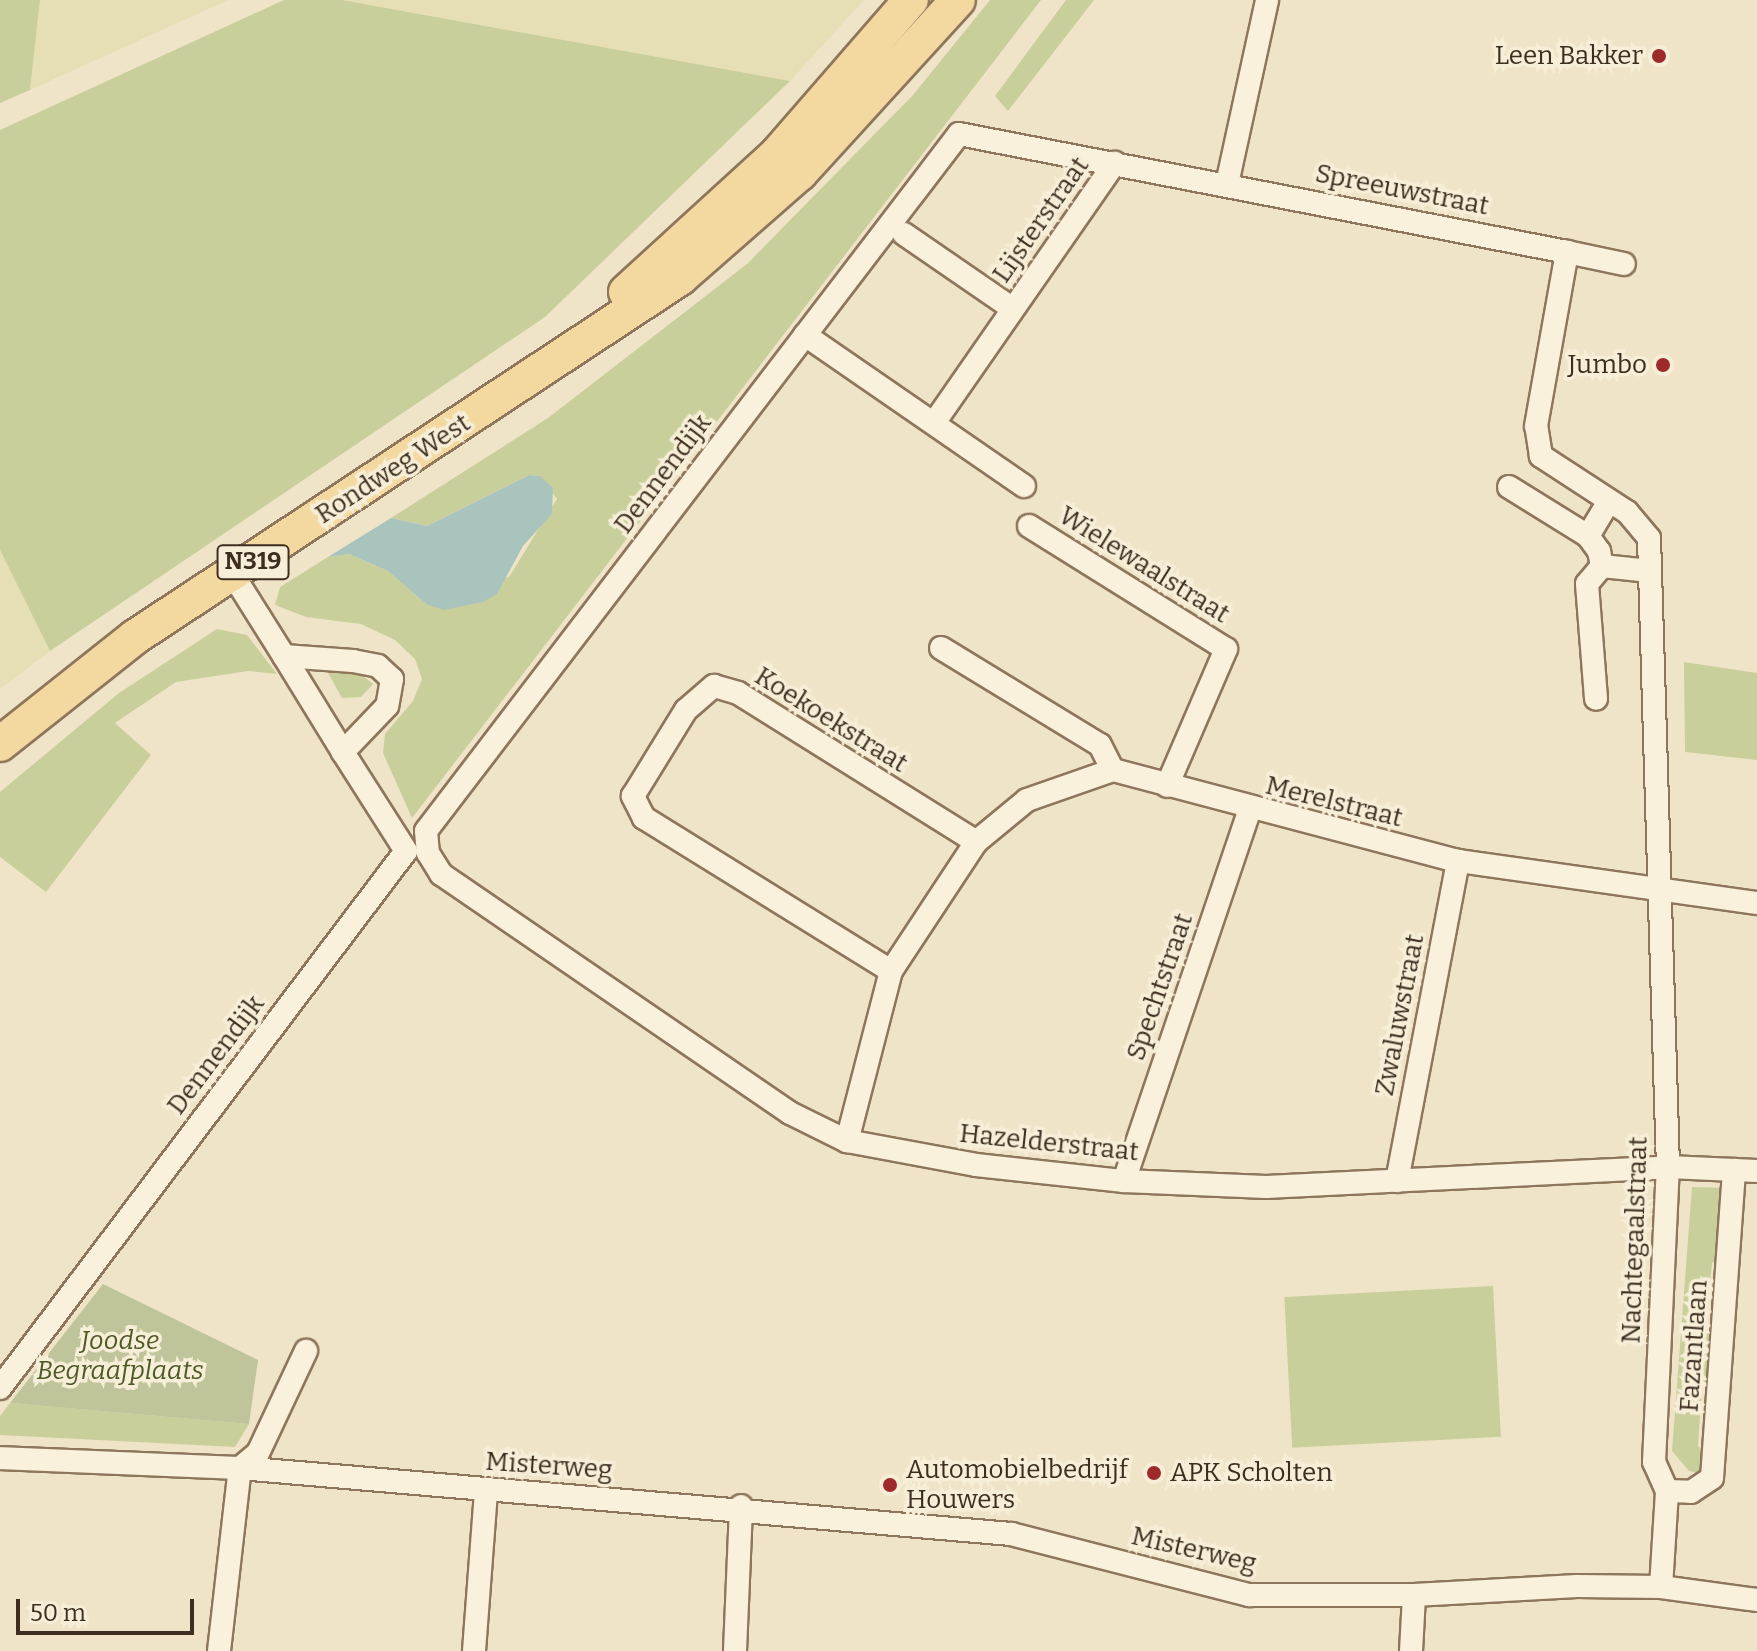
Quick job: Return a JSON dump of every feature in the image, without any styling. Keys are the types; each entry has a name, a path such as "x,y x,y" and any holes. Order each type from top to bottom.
{"main road":[{"name":"Rondweg West","path":"514,390 777,154 911,0"},
{"name":"Rondweg West","path":"0,744 135,637 514,390 724,241 875,97 958,0"}],"street":[{"path":"1227,184 1267,0"},
{"name":"Spreeuwstraat","path":"959,134 1624,264"},
{"name":"Dennendijk","path":"428,853 426,831 959,134"},
{"name":"Lijsterstraat","path":"934,423 1115,163"},
{"name":"Lijsterstraat","path":"904,234 1013,309"},
{"path":"1567,252 1536,426 1541,456 1639,523 1649,538 1660,891"},
{"path":"805,335 1024,486"},
{"path":"1509,487 1588,536 1602,566"},
{"path":"1588,536 1609,501"},
{"name":"Wielewaalstraat","path":"1029,526 1226,649 1167,786"},
{"path":"1602,566 1650,571"},
{"path":"1596,699 1587,584 1602,566"},
{"name":"Dennendijk","path":"0,1388 406,851 233,575"},
{"path":"847,1141 891,971 976,842 1027,800 1113,770 1100,745 941,648"},
{"path":"284,656 378,666 392,679 387,706 343,752"},
{"name":"Koekoekstraat","path":"891,971 644,818 633,796 686,710 714,686 738,693 976,842"},
{"name":"Merelstraat","path":"1113,770 1249,811 1458,861 1757,903"},
{"name":"Spechtstraat","path":"1124,1181 1249,811"},
{"name":"Hazelderstraat","path":"428,853 441,874 646,1017 790,1113 847,1141 976,1165 1124,1181 1266,1187 1668,1167 1746,1171"},
{"name":"Zwaluwstraat","path":"1397,1181 1458,861"},
{"name":"Nachtegaalstraat","path":"1660,891 1668,1167 1654,1462 1667,1491 1661,1587"},
{"name":"Fazantlaan","path":"1667,1491 1691,1492 1712,1478 1746,1171"},
{"path":"219,1651 240,1468 258,1453 306,1351"},
{"name":"Misterweg","path":"0,1458 240,1468 486,1490 741,1506 1011,1534 1249,1595 1414,1595 1661,1587 1757,1600"},
{"path":"474,1651 486,1490"},
{"path":"735,1651 741,1506"},
{"path":"1411,1651 1414,1595"}],"shaded area":[{"path":"40,0 228,0 30,90"},
{"path":"342,0 864,0 790,81"},
{"path":"0,550 50,651 0,689"}],"green space":[{"path":"0,0 40,0 30,90 0,103"},
{"path":"284,0 342,0 790,81 545,317 50,651 0,550 0,130"},
{"path":"990,0 1041,0 412,818 383,753 385,734 413,701 422,679 415,659 395,640 361,624 306,617 275,605 280,587 328,557 349,554 388,571 426,604 509,577 557,499 540,476 529,475 427,526 391,518 548,418 747,264 913,95"},
{"path":"1066,0 1094,0 1008,111 995,96"},
{"path":"217,629 247,635 277,674 248,671 176,682 115,723 151,755 46,892 0,857 0,792 119,693"},
{"path":"1684,662 1757,673 1757,760 1685,752"},
{"path":"327,671 362,675 373,684 361,697 342,698"},
{"path":"1692,1187 1729,1188 1724,1255 1712,1263 1706,1329 1716,1341 1712,1374 1702,1386 1698,1446 1706,1453 1705,1474 1689,1471 1672,1451"},
{"name":"Joodse Begraafplaats","path":"103,1284 258,1360 249,1424 10,1403"},
{"path":"1493,1286 1501,1437 1292,1448 1284,1297"},
{"path":"10,1403 249,1424 235,1447 0,1435 0,1416"}],"water":[{"path":"529,475 540,476 553,488 552,514 523,546 497,594 483,602 444,610 426,604 388,571 349,554 328,557 391,518 427,526"}],"place":[{"name":"Leen Bakker","path":"1659,56"},
{"name":"Jumbo","path":"1663,365"},
{"name":"APK Scholten","path":"1154,1473"},
{"name":"Automobielbedrijf Houwers","path":"890,1485"}]}
